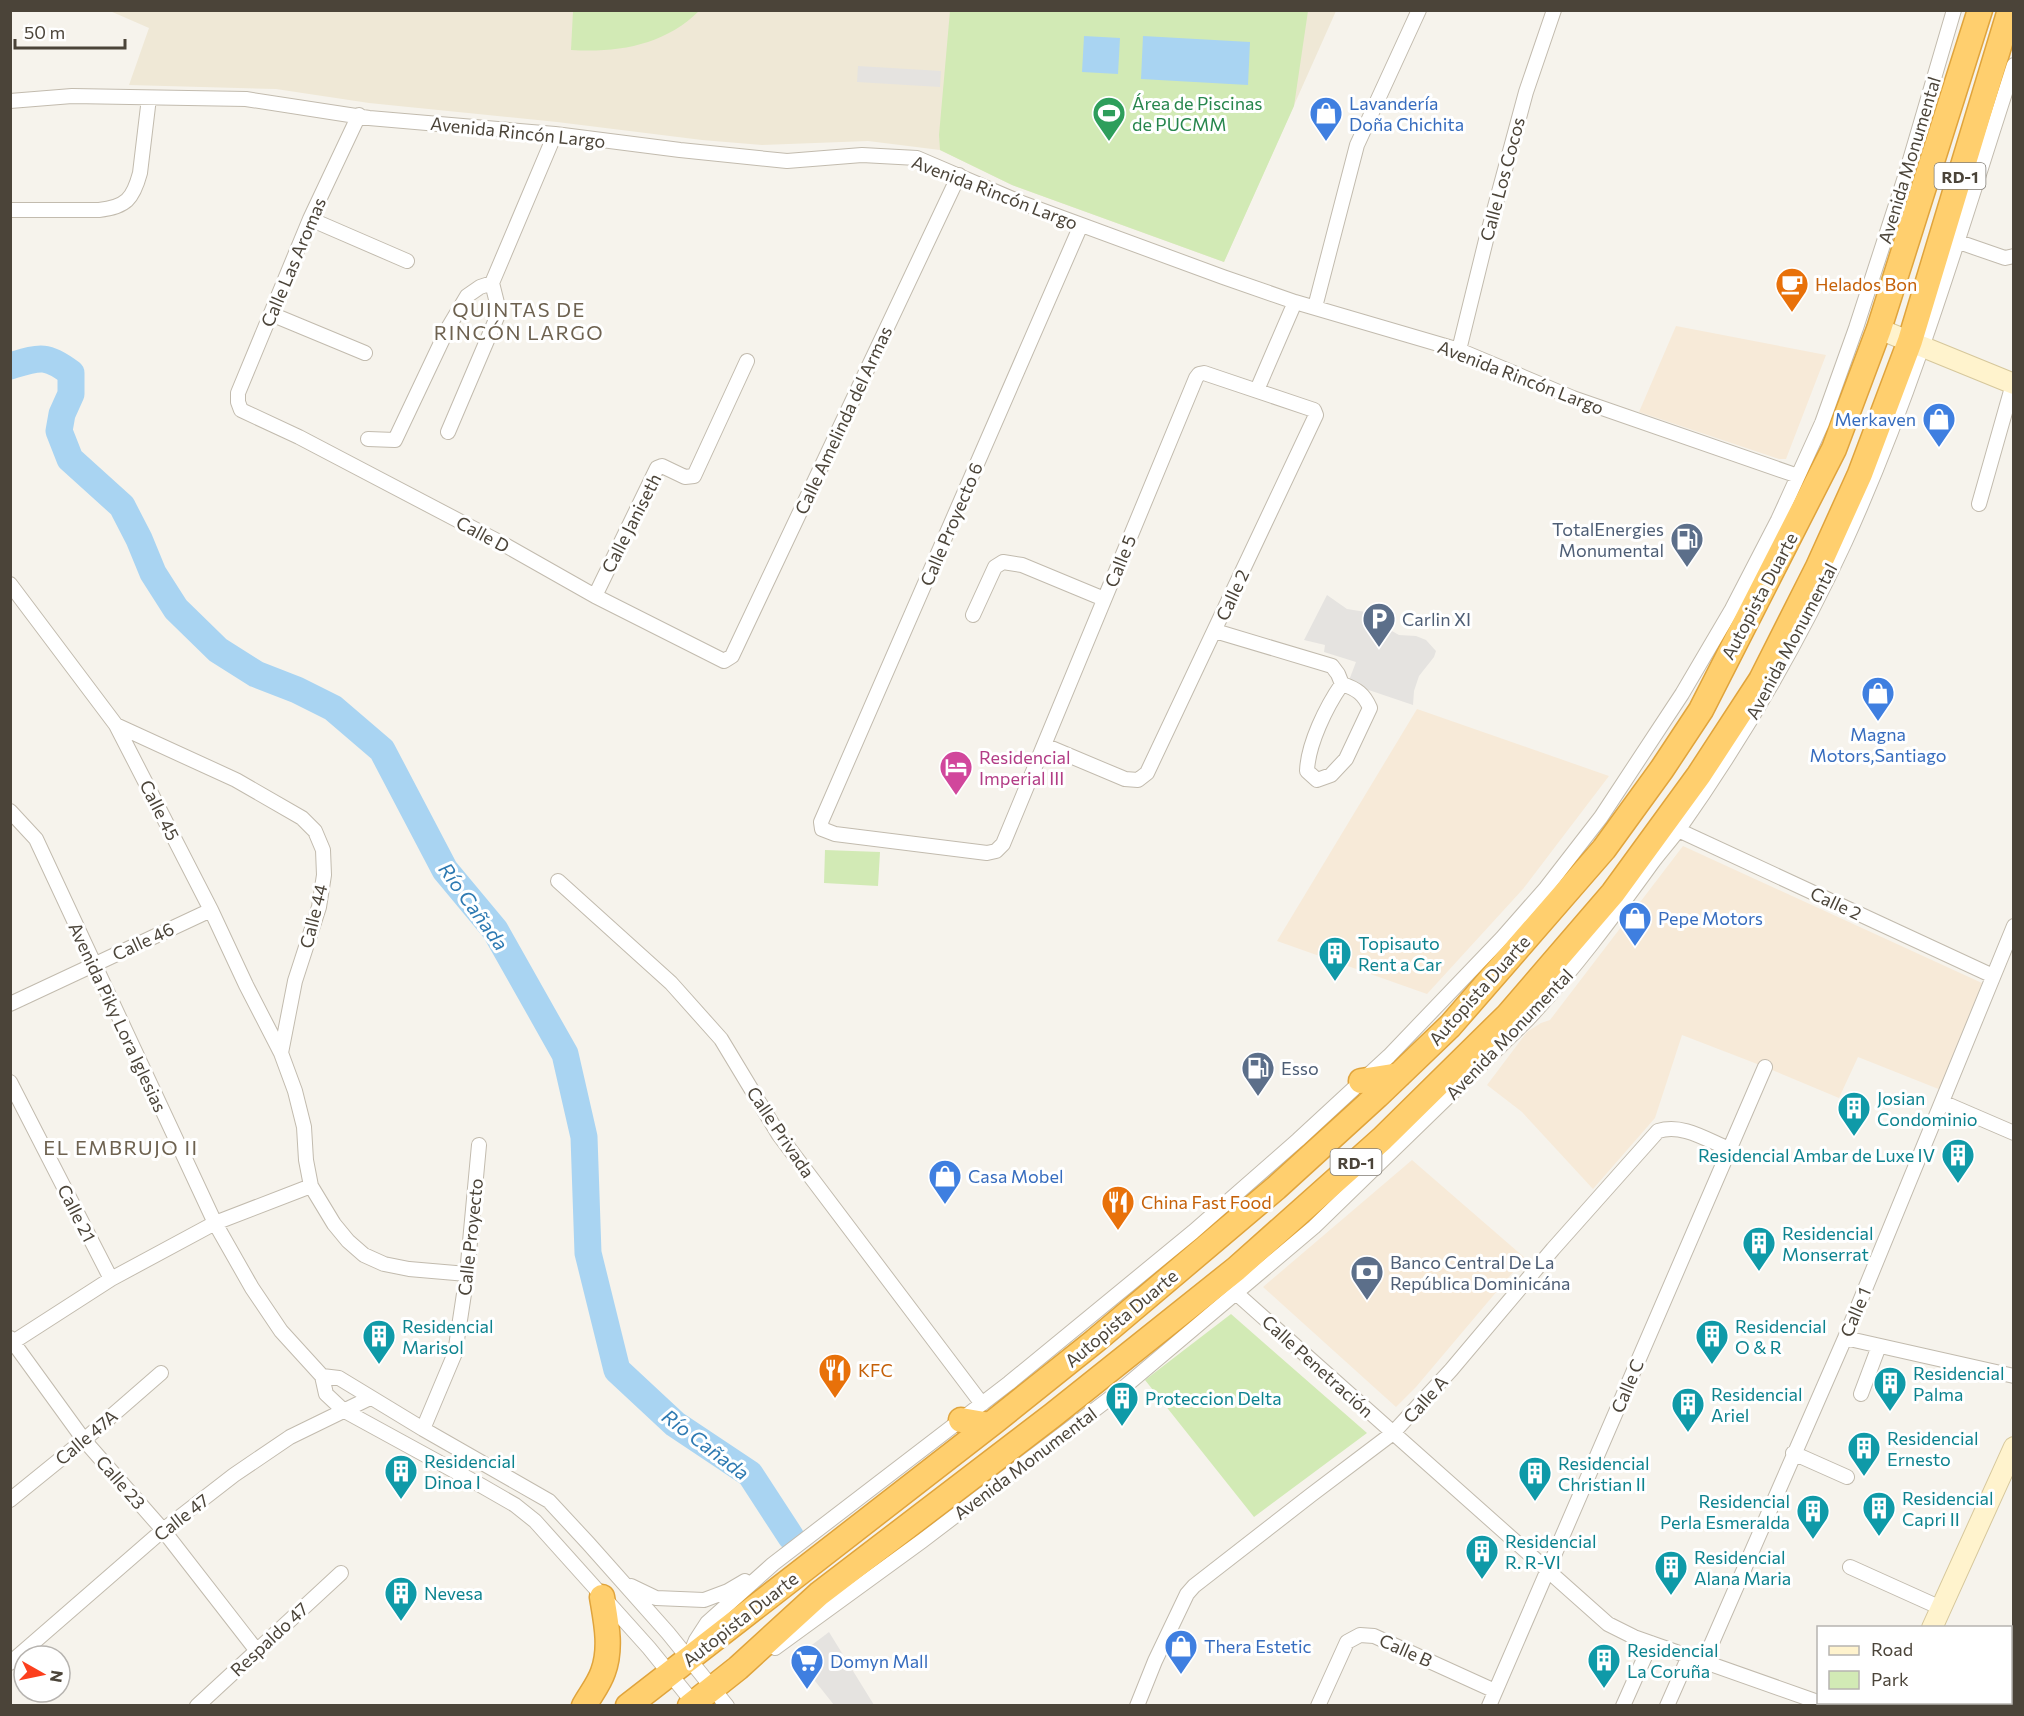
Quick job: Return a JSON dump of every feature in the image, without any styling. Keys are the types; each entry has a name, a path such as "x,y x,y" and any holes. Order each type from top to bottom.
{"highway":[{"name":"Autopista Duarte","path":"628,1706 953,1453 986,1414 1095,1341 1276,1188 1450,1026 1604,849 1701,710 1834,449 1879,329 1980,10"},
{"name":"Autopista Duarte","path":"704,1702 819,1594 1053,1415 1236,1269 1382,1139 1508,1015 1613,893 1699,775 1761,680 1818,567 1860,474 1916,343 2010,10"},
{"path":"1724,663 1732,609 1763,588"},
{"path":"1349,1121 1356,1086 1399,1075"},
{"path":"953,1453 958,1423 986,1414"},
{"path":"584,1706 603,1672 608,1647 602,1597"}],"main road":[{"path":"1879,329 2013,384"},
{"path":"1933,1626 2013,1447"}],"street":[{"path":"1315,307 1357,145 1419,10"},
{"name":"Calle Los Cocos","path":"1459,350 1526,92 1554,10"},
{"name":"Avenida Monumental","path":"986,1414 1298,1140 1356,1086 1439,1005 1546,888 1601,817 1682,694 1732,609 1778,520 1822,423 1856,328 1905,177 1954,10"},
{"name":"Avenida Monumental","path":"704,1702 741,1672 932,1534 1122,1389 1314,1227 1552,994 1678,830 1781,669 1845,542 1887,441 1916,343 1956,241 2013,65"},
{"name":"Avenida Rincón Largo","path":"10,101 72,96 246,99 359,115 555,134 786,161 862,155 916,158 1022,203 1081,225 1295,302 1459,350 1573,398 1798,476"},
{"path":"10,210 99,210 125,204 137,185 140,173 149,98"},
{"name":"Calle Las Aromas","path":"241,410 238,393 310,219 359,115"},
{"path":"448,432 497,317 497,303 492,283 555,134"},
{"name":"Calle Amelinda del Armas","path":"724,662 732,656 959,175"},
{"path":"310,219 407,261"},
{"name":"Calle Proyecto 6","path":"821,822 1081,225"},
{"path":"1956,241 2005,258 2013,255"},
{"path":"368,439 394,440 448,328 467,296 480,287 492,283"},
{"path":"1257,390 1295,302"},
{"path":"271,314 365,353"},
{"name":"Calle Janiseth","path":"595,596 657,468 662,466 685,477 694,476 747,361"},
{"name":"Calle 5","path":"821,822 822,829 836,834 987,853 1003,844 1196,378 1199,374 1204,373 1257,390"},
{"path":"1979,504 2013,384"},
{"name":"Calle 2","path":"1044,745 1125,779 1143,778 1164,739 1316,415 1314,410 1257,390"},
{"name":"Calle D","path":"241,410 299,437 504,545 595,596 724,662"},
{"path":"973,615 995,567 1003,562 1022,565 1104,599"},
{"name":"Calle 45","path":"10,584 116,725 281,1053"},
{"path":"1215,631 1332,666 1338,674 1341,684 1315,737 1308,759 1307,771 1317,780 1331,775 1346,759 1370,708 1365,696 1354,688 1341,684"},
{"name":"Calle 44","path":"116,725 236,780 303,818 315,831 323,850 324,874 319,907 295,981 281,1053"},
{"name":"Avenida Piky Lora Iglesias","path":"10,811 36,839 215,1223 252,1288 281,1331 322,1376 326,1394 343,1410 515,1505 535,1521 649,1648 668,1674 704,1702"},
{"name":"Calle 2","path":"1678,830 1994,976"},
{"name":"Calle Privada","path":"558,881 671,982 722,1039 779,1135 986,1414"},
{"name":"Calle 46","path":"10,1004 211,910"},
{"name":"Calle 1","path":"1704,1661 1845,1338 2013,926"},
{"path":"281,1053 295,1091 304,1127 306,1160 311,1186 334,1224 348,1241 364,1255 384,1264 409,1269 467,1274"},
{"name":"Calle C","path":"1489,1706 1765,1067"},
{"name":"Calle 21","path":"10,1082 111,1279"},
{"path":"1942,1102 2013,1133"},
{"name":"Calle A","path":"1137,1706 1155,1660 1186,1594 1393,1433 1451,1370 1553,1249 1658,1131 1667,1128 1682,1129 1729,1149"},
{"name":"Calle Proyecto","path":"423,1429 455,1353 467,1274 479,1145"},
{"path":"11,1342 111,1279 215,1223 311,1186"},
{"name":"Calle Penetración","path":"1236,1293 1608,1624 1634,1637 1817,1701"},
{"path":"1845,1338 2013,1376"},
{"name":"Calle 23","path":"11,1342 84,1440 163,1530 257,1650"},
{"path":"1861,1394 1879,1346"},
{"name":"Calle 47A","path":"10,1500 161,1373"},
{"name":"Avenida Piky Lora Iglesias","path":"322,1376 339,1378 549,1501 624,1583 689,1660 704,1702"},
{"name":"Calle 47","path":"10,1663 163,1530 234,1475 290,1437 370,1398"},
{"path":"689,1660 696,1640 707,1623 773,1564 958,1423"},
{"path":"1794,1453 1847,1477"},
{"path":"570,1560 588,1543"},
{"path":"624,1583 656,1598 704,1600 729,1591 773,1564"},
{"path":"1850,1567 1941,1608"},
{"name":"Respaldo 47","path":"196,1706 341,1573"},
{"name":"Calle B","path":"1318,1706 1347,1642 1360,1635 1374,1635 1495,1691"},
{"path":"1623,1706 1651,1643"},
{"path":"1667,1706 1689,1656"}],"shaded area":[{"path":"110,11 1336,11 1224,262 1012,185 940,150 868,141 762,145 369,103 276,89 129,85 149,28"},
{"path":"858,66 941,71 940,87 857,82"},
{"path":"1676,326 1826,355 1786,459 1779,459 1639,412"},
{"name":"Carlin XI","path":"1327,595 1347,609 1372,613 1383,626 1399,635 1416,636 1426,640 1436,651 1419,676 1414,691 1413,705 1348,683 1356,662 1324,652 1325,645 1304,640"},
{"path":"1417,709 1609,776 1523,889 1427,994 1277,941"},
{"path":"1683,846 1982,983 1946,1092 1858,1057 1839,1098 1682,1035 1655,1118 1593,1189 1522,1112 1487,1085 1527,1032 1550,1020"},
{"path":"1412,1160 1525,1258 1416,1387 1396,1407 1263,1287"},
{"path":"829,1632 874,1705 834,1705 796,1657"}],"green space":[{"path":"573,10 699,11 686,23 656,39 623,48 589,51 571,50"},
{"name":"Área de Piscinas de PUCMM","path":"950,11 1308,11 1294,106 1224,262 1012,185 940,150 939,135"},
{"path":"825,850 880,852 878,886 824,883"},
{"path":"1231,1314 1367,1433 1254,1517 1145,1380"}],"water":[{"path":"1084,36 1120,38 1118,74 1082,72"},
{"path":"1143,36 1250,42 1248,85 1141,79"}],"waterway":[{"name":"Río Cañada","path":"10,366 42,359 49,360 71,373 71,394 62,414 59,431 70,459 122,506 153,573 176,609 218,650 256,674 297,690 333,708 382,750 445,870 495,930 565,1054 584,1137 588,1253 617,1370 675,1424 750,1474 791,1537"}],"place":[{"name":"Área de Piscinas de PUCMM","path":"1109,142"},
{"name":"Lavandería Doña Chichita","path":"1326,142"},
{"name":"Helados Bon","path":"1792,313"},
{"name":"Merkaven","path":"1939,448"},
{"name":"TotalEnergies Monumental","path":"1687,568"},
{"name":"Carlin XI","path":"1379,648"},
{"name":"Magna Motors,Santiago","path":"1878,722"},
{"name":"Residencial Imperial III","path":"956,796"},
{"name":"Pepe Motors","path":"1635,947"},
{"name":"Topisauto Rent a Car","path":"1335,982"},
{"name":"Esso","path":"1258,1097"},
{"name":"Josian Condominio","path":"1854,1137"},
{"name":"Residencial Ambar de Luxe IV","path":"1958,1184"},
{"name":"Casa Mobel","path":"945,1205"},
{"name":"China Fast Food","path":"1118,1231"},
{"name":"Residencial Monserrat","path":"1759,1272"},
{"name":"Banco Central De La República Dominicána","path":"1367,1301"},
{"name":"Residencial Marisol","path":"379,1365"},
{"name":"Residencial O & R","path":"1712,1365"},
{"name":"KFC","path":"835,1399"},
{"name":"Residencial Palma","path":"1890,1412"},
{"name":"Proteccion Delta","path":"1122,1427"},
{"name":"Residencial Ariel","path":"1688,1433"},
{"name":"Residencial Ernesto","path":"1864,1477"},
{"name":"Residencial Dinoa I","path":"401,1500"},
{"name":"Residencial Christian II","path":"1535,1502"},
{"name":"Residencial Capri II","path":"1879,1537"},
{"name":"Residencial Perla Esmeralda","path":"1813,1540"},
{"name":"Residencial R. R-VI","path":"1482,1580"},
{"name":"Residencial Alana Maria","path":"1671,1596"},
{"name":"Nevesa","path":"401,1622"},
{"name":"Thera Estetic","path":"1181,1675"},
{"name":"Residencial La Coruña","path":"1604,1689"},
{"name":"Domyn Mall","path":"807,1690"}],"district":[{"name":"QUINTAS DE RINCÓN LARGO","path":"519,320"},
{"name":"EL EMBRUJO II","path":"121,1147"}]}
